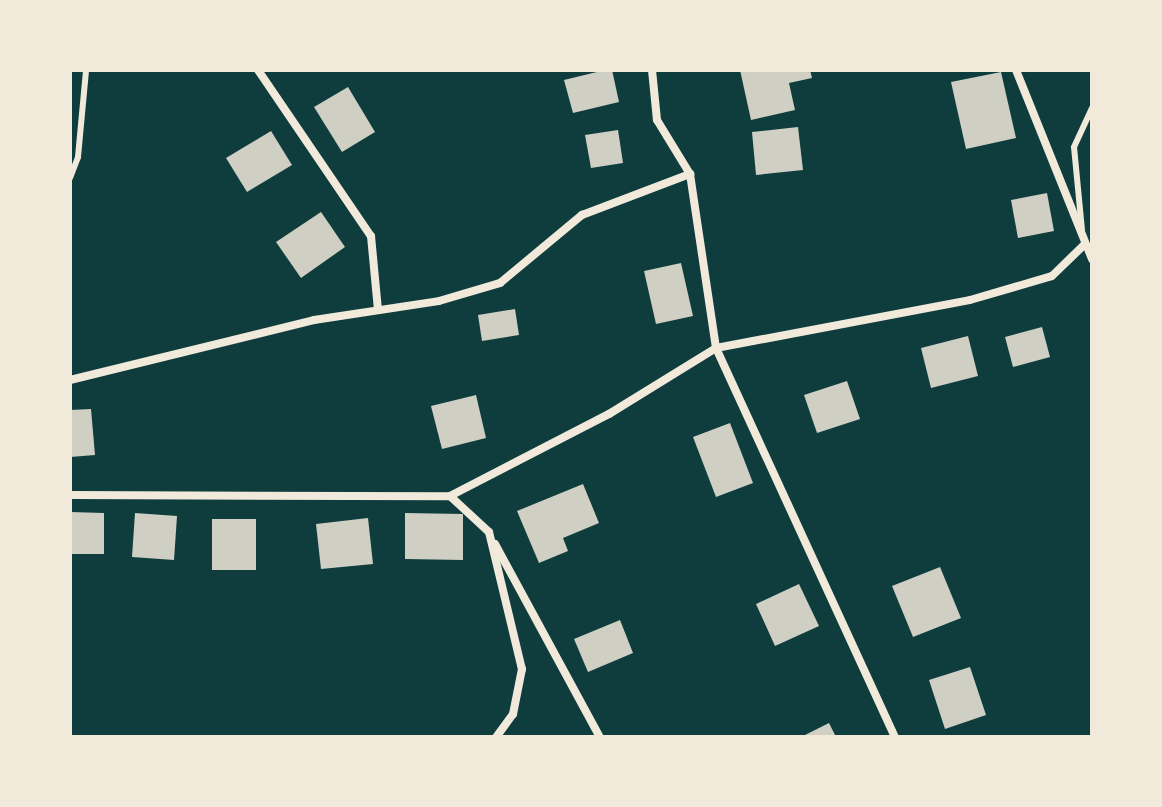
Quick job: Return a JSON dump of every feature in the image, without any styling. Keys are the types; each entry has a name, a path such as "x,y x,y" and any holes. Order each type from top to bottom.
{"street":[{"path":"258,70 371,236 378,310"},
{"path":"652,70 657,120 690,174 716,348 895,737"},
{"path":"1016,70 1092,259"},
{"path":"70,380 314,320 439,301 500,283 582,215 690,174"},
{"path":"70,495 450,496 609,414 716,348 970,300 1052,276 1084,245"},
{"path":"450,496 489,532 600,737"},
{"path":"489,532 522,669 513,714 496,737"}],"lane":[{"path":"70,178 78,157 86,70"},
{"path":"1084,245 1074,147 1092,108"}],"building":[{"path":"612,70 619,102 573,113 564,80"},
{"path":"740,70 810,70 812,78 789,83 795,110 751,120"},
{"path":"1001,72 1016,138 966,149 951,82"},
{"path":"348,87 375,132 342,152 314,107"},
{"path":"798,127 803,170 756,175 752,132"},
{"path":"618,130 623,163 591,168 585,135"},
{"path":"271,131 292,165 247,192 226,158"},
{"path":"1047,193 1054,231 1018,238 1011,200"},
{"path":"321,212 345,247 301,278 276,242"},
{"path":"681,263 693,316 656,324 644,271"},
{"path":"515,309 519,335 482,341 478,315"},
{"path":"1042,327 1050,357 1013,367 1005,337"},
{"path":"968,336 978,376 931,388 921,348"},
{"path":"847,381 860,419 817,433 804,395"},
{"path":"476,395 486,438 442,449 431,406"},
{"path":"91,409 95,455 70,457 70,410"},
{"path":"730,423 753,483 716,497 693,437"},
{"path":"583,484 599,523 563,538 568,551 539,563 517,511"},
{"path":"70,512 104,513 104,554 70,554"},
{"path":"135,513 177,516 174,560 132,557"},
{"path":"405,513 463,514 463,560 405,559"},
{"path":"368,518 373,564 321,569 316,524"},
{"path":"212,519 256,519 256,570 212,570"},
{"path":"940,567 961,618 913,637 892,586"},
{"path":"799,584 819,626 775,646 756,604"},
{"path":"620,620 633,653 588,672 574,639"},
{"path":"970,667 986,715 945,729 929,680"},
{"path":"829,723 836,737 801,737"}]}
